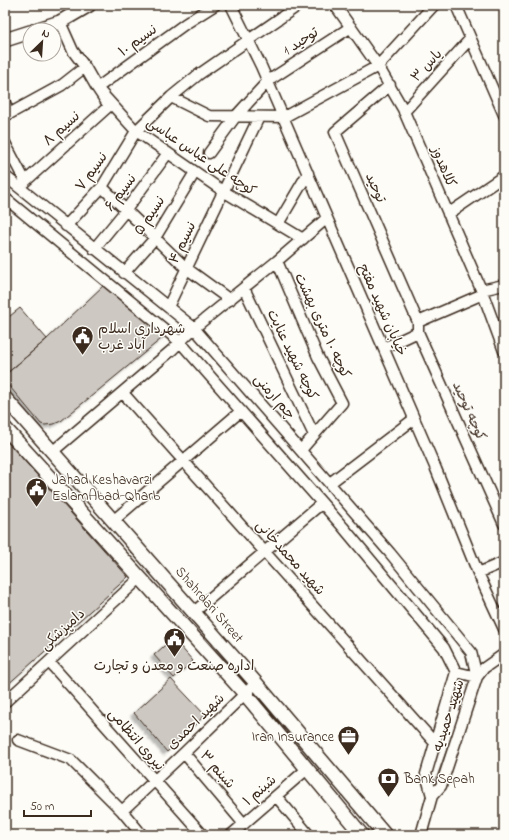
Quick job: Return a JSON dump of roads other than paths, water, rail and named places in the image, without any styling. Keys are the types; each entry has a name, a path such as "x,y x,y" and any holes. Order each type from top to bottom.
{"main road":[{"path":"60,22 89,5"},
{"path":"5,40 22,35"},
{"name":"Shahrdari Street","path":"5,398 256,683 386,835"},
{"path":"5,428 244,694 362,835"}],"street":[{"name":"نسیم ۱۰","path":"98,88 185,24 215,5"},
{"name":"خیابان شهید مفتح","path":"231,5 249,40 284,117 436,469 478,573 504,628"},
{"name":"نسیم ۷","path":"66,226 102,187 136,131 171,96 198,75 299,5"},
{"name":"کلاهدوز","path":"335,5 378,66 404,112 482,292 504,351"},
{"path":"171,96 209,116 284,117 378,66 434,5"},
{"path":"456,5 504,115"},
{"name":"کوچه علی عباس عباسی","path":"62,26 73,51 98,88 136,131 223,191 303,239"},
{"name":"توحید 1","path":"209,153 236,116 268,81 351,27"},
{"name":"یاس ۳","path":"404,112 470,39"},
{"path":"5,103 7,117 62,85 85,67"},
{"name":"توحید","path":"390,85 335,132 418,327"},
{"name":"نسیم ۸","path":"22,184 109,106 98,88"},
{"name":"نسیم ۴","path":"168,307 259,117"},
{"path":"5,143 22,184"},
{"name":"نسیم ۶","path":"94,248 126,210 168,153"},
{"name":"نسیم ۵","path":"124,273 155,238 195,172"},
{"path":"278,224 308,173"},
{"name":"چم ارمنی","path":"5,176 22,184 66,226 194,328 390,553 471,652 476,677"},
{"path":"448,214 504,176"},
{"path":"102,187 186,268 230,300"},
{"path":"5,198 180,342 322,503 444,648 456,672 476,677"},
{"path":"52,452 122,393 194,328 230,300 327,218"},
{"name":"کوچه ۱۰ متری بهشت","path":"277,261 318,357 342,403 314,435"},
{"path":"384,348 418,327 482,292 504,285"},
{"name":"کوچه شهید عنایت","path":"244,288 314,435"},
{"name":"کوچه توحید","path":"418,327 504,524"},
{"name":"شهید محمدخانی","path":"122,393 436,743"},
{"path":"113,521 241,411"},
{"path":"330,483 414,419"},
{"path":"301,450 314,435"},
{"path":"194,612 322,503"},
{"path":"478,573 504,562"},
{"name":"دامپزشکی","path":"5,702 140,578"},
{"name":"شهید حمیدیه","path":"421,835 432,796 441,786 476,677 484,668 504,654"},
{"name":"نیروی انتظامی","path":"50,662 203,835"},
{"name":"شهید حمیدیه","path":"432,796 426,774 456,672"},
{"name":"شهید احمدی","path":"122,810 184,754 256,683"},
{"path":"18,740 71,760 122,810 142,835"},
{"name":"شبنم ۳","path":"184,754 244,824"},
{"name":"شبنم ۱","path":"231,835 307,769"},
{"path":"276,796 310,835"}],"waterway":[{"path":"434,787 453,734"}],"place":[{"name":"شهرداری اسلام آباد غرب","path":"83,356"},
{"name":"Jahad Keshavarzi EslamAbad-Qharb","path":"36,508"},
{"name":"اداره صنعت و معدن و تجارت","path":"174,658"},
{"name":"Iran Insurance","path":"349,756"},
{"name":"Bank Sepah","path":"389,798"}]}
